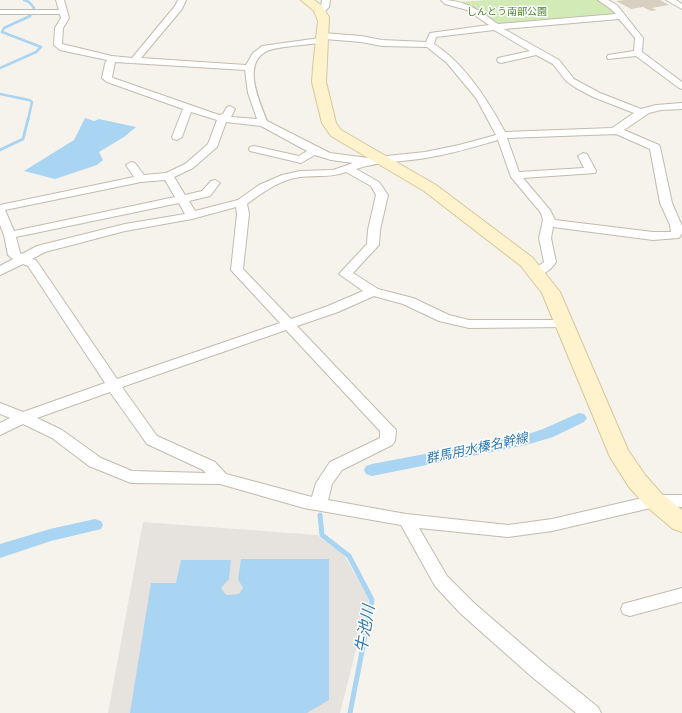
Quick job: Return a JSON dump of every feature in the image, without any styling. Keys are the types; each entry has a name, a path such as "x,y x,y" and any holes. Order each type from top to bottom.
{"street":[{"path":"60,0 65,18 60,28 58,45 76,51 112,59 250,68"},
{"path":"135,60 175,12 182,0"},
{"path":"445,0 470,8 507,35 563,67 567,77 574,83 596,95 642,112"},
{"path":"602,0 611,5 622,16 639,38 638,53"},
{"path":"670,0 682,7"},
{"path":"318,4 323,14 324,21 319,82 329,123 336,133 376,160 430,188 521,257 536,272 551,292 618,452 636,481 655,501 682,523"},
{"path":"0,12 63,12"},
{"path":"429,45 433,35 496,27 622,16"},
{"path":"263,123 250,89 248,78 250,68 258,52 265,48 322,38 361,39 382,43 429,45 446,58 480,97 489,111 501,136 515,175 546,212 548,223 545,238 550,262 547,266 536,272"},
{"path":"501,60 537,52"},
{"path":"611,57 638,53 681,84"},
{"path":"112,59 109,64 107,78 110,80 222,118 263,123 275,127 326,155 376,160 425,155 461,148 501,136 529,132 616,130 655,147 661,168 666,204 672,219 676,224 677,232 675,235 653,236 548,223"},
{"path":"616,130 642,112 653,109 682,106"},
{"path":"177,137 188,107"},
{"path":"0,208 168,176 189,166 213,145 222,118 227,116 230,109"},
{"path":"254,149 301,160 315,150"},
{"path":"515,175 591,171 583,156"},
{"path":"0,271 41,250 117,230 192,216 228,205 241,203 263,187 286,177 300,174 334,173 376,160"},
{"path":"131,165 141,180"},
{"path":"348,169 374,184 382,195 374,230 373,245 345,274 373,292 408,301 444,318 469,324 564,324"},
{"path":"168,176 192,216"},
{"path":"10,235 206,194 215,183"},
{"path":"241,203 243,214 237,270 388,430 387,441 336,466 324,483 319,504"},
{"path":"0,212 10,235 14,255 32,263 113,385 152,440 209,466 220,478"},
{"path":"0,430 23,417 334,309 373,292"},
{"path":"0,408 23,417 57,434 95,462 131,477 220,478 304,502 406,520 508,531 552,526 655,501 682,501"},
{"path":"406,520 441,580 467,608 539,671 591,713"},
{"path":"630,609 682,594"}],"shaded area":[{"path":"143,522 317,535 344,555 369,599 340,713 108,713"}],"green space":[{"name":"しんとう南部公園","path":"488,0 598,0 609,5 617,15 497,24 459,2"}],"water":[{"path":"85,118 94,121 99,119 136,127 124,137 99,152 103,160 97,165 55,179 24,171 74,140"},
{"path":"241,559 329,559 329,700 307,713 130,713 151,583 176,583 181,560 231,560 229,579 221,588 226,595 239,594 243,588 238,579"}],"building":[{"path":"660,0 669,5 652,8 657,10 651,11 643,7 631,9 616,1"}],"waterway":[{"path":"0,68 36,52 41,47 2,32 4,28 30,16 34,8 29,2 24,0"},
{"path":"0,94 29,100 32,102 28,120"},
{"path":"0,150 23,139 28,119"},
{"name":"群馬用水榛名幹線","path":"372,470 526,440 548,433 579,418"},
{"name":"牛池川","path":"320,515 322,535 349,556 372,600 350,713"},
{"name":"群馬用水榛名幹線","path":"0,551 50,535 95,525"}]}
